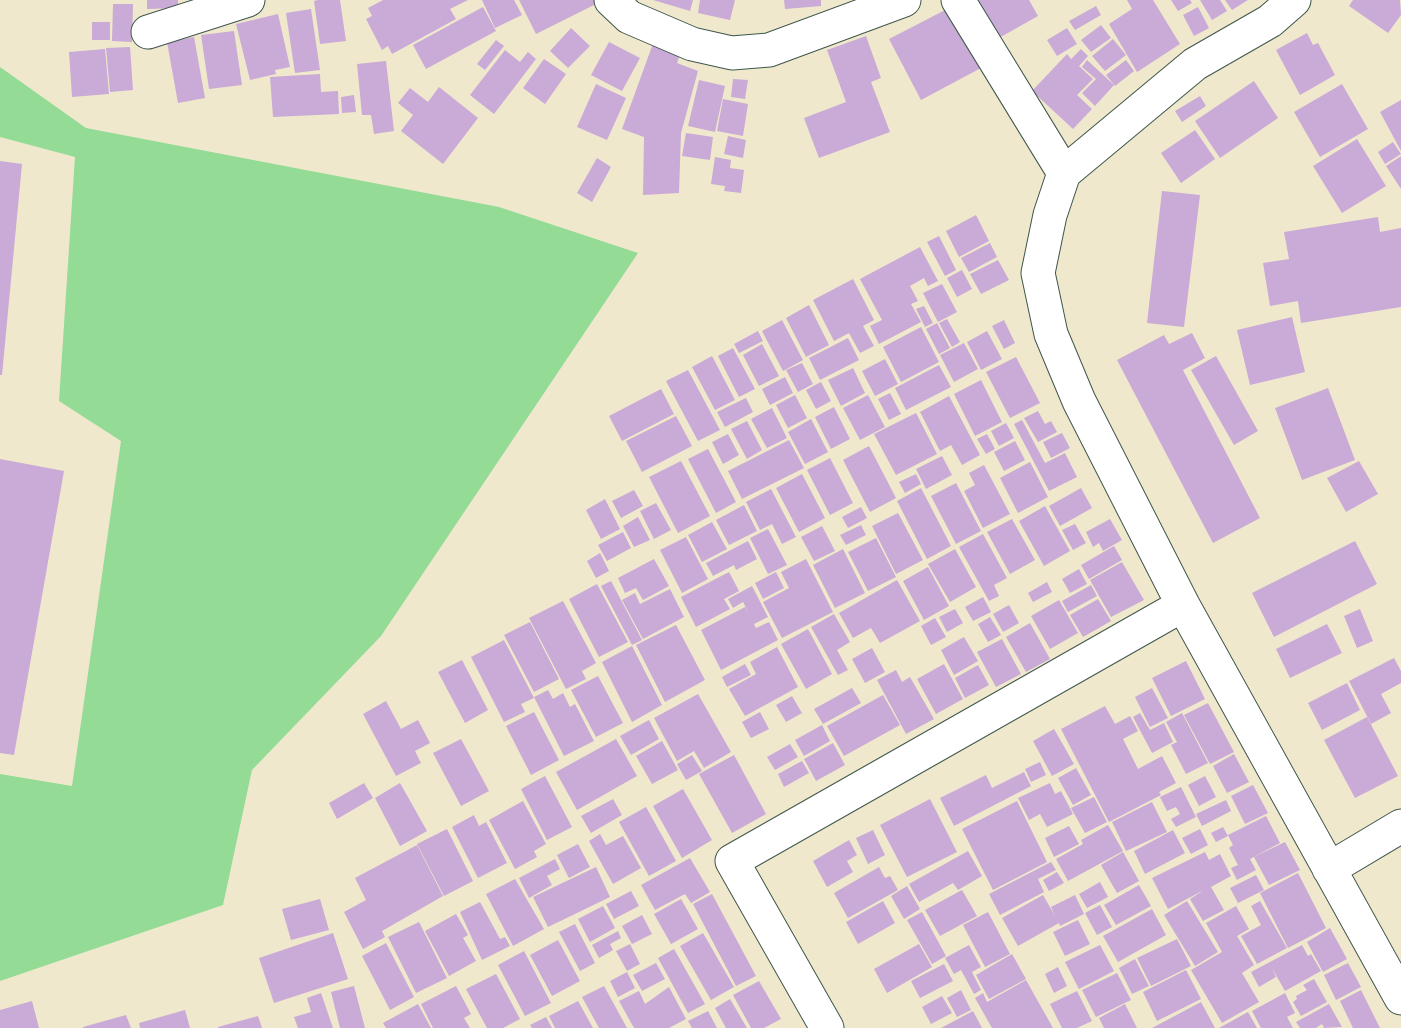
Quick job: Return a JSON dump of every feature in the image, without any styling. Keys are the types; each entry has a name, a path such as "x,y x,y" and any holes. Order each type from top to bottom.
{"street":[{"path":"148,32 248,0"},
{"path":"611,0 629,17 692,44 732,53 769,51 904,0"},
{"path":"958,0 1064,173"},
{"path":"1294,0 1270,21 1195,64 1064,173 1050,215 1038,273 1051,334 1079,401 1183,605 1401,998"},
{"path":"827,1028 732,861 1183,605"},
{"path":"1329,869 1401,826"}],"green space":[{"path":"0,67 86,128 499,207 638,253 381,636 252,770 223,905 0,981 0,774 72,786 121,441 59,401 75,157 0,137"}],"building":[{"path":"147,0 178,0 178,8 147,9"},
{"path":"340,0 346,41 320,44 314,1"},
{"path":"383,0 468,0 450,9 456,19 392,54 388,46 382,50 366,19 372,16 368,8"},
{"path":"482,0 514,0 522,15 495,28"},
{"path":"519,0 594,0 596,4 536,34"},
{"path":"653,0 693,0 690,11"},
{"path":"700,0 735,0 730,20 698,13"},
{"path":"784,0 821,0 821,6 785,9"},
{"path":"977,0 1029,0 1038,16 999,38"},
{"path":"1127,0 1153,0 1180,44 1137,72 1109,24 1132,9"},
{"path":"1171,0 1190,0 1192,3 1178,11"},
{"path":"1200,0 1220,0 1227,11 1212,20"},
{"path":"1225,0 1248,0 1232,10"},
{"path":"1353,0 1400,0 1401,15 1388,33 1349,6"},
{"path":"113,4 133,4 132,42 112,41"},
{"path":"1096,6 1101,15 1075,30 1069,21"},
{"path":"483,7 496,31 426,69 413,45"},
{"path":"1198,7 1209,28 1194,36 1183,15"},
{"path":"949,8 981,68 921,100 889,39"},
{"path":"311,9 320,70 295,73 286,13"},
{"path":"278,14 290,67 275,70 276,74 250,80 236,24"},
{"path":"92,22 110,22 110,40 92,40"},
{"path":"1101,25 1111,38 1091,52 1081,40"},
{"path":"571,28 590,46 568,68 550,51"},
{"path":"1067,28 1077,44 1057,56 1047,40"},
{"path":"234,31 242,85 209,89 201,35"},
{"path":"1307,33 1313,45 1318,43 1335,75 1300,95 1276,50"},
{"path":"866,36 881,78 871,82 890,132 819,158 804,118 846,102 827,50"},
{"path":"194,37 205,98 178,103 167,42"},
{"path":"655,38 682,48 677,63 698,71 681,133 679,193 643,195 644,137 622,129"},
{"path":"1113,39 1126,55 1105,71 1092,56"},
{"path":"496,40 504,46 485,70 477,64"},
{"path":"609,42 640,58 622,91 591,75"},
{"path":"130,47 133,90 110,92 106,48"},
{"path":"105,49 109,94 72,97 69,52"},
{"path":"1081,49 1088,56 1079,66 1093,79 1077,95 1092,109 1073,129 1032,91 1067,54 1071,59"},
{"path":"505,50 520,62 528,52 536,59 494,114 470,95"},
{"path":"544,59 566,74 545,104 523,88"},
{"path":"1087,60 1114,85 1095,106 1082,93 1096,79 1082,67"},
{"path":"1126,60 1134,71 1115,86 1106,75"},
{"path":"386,61 394,131 374,134 371,115 362,115 357,64"},
{"path":"320,74 321,92 338,91 339,114 273,117 270,77"},
{"path":"733,79 748,80 745,99 731,97"},
{"path":"699,80 725,86 715,132 688,126"},
{"path":"1254,81 1278,118 1220,158 1195,121"},
{"path":"596,84 626,98 607,140 577,127"},
{"path":"1342,84 1368,129 1320,157 1294,112"},
{"path":"439,87 478,118 443,164 401,131 413,115 398,103 410,88 428,102"},
{"path":"354,95 356,112 342,113 341,97"},
{"path":"1200,96 1206,106 1182,122 1175,111"},
{"path":"723,99 748,104 743,136 717,131"},
{"path":"1401,100 1401,151 1380,112"},
{"path":"1195,130 1215,159 1181,183 1161,153"},
{"path":"686,133 713,137 710,160 682,156"},
{"path":"728,136 746,140 743,158 724,154"},
{"path":"1357,139 1386,186 1342,213 1313,166"},
{"path":"1393,142 1401,154 1385,164 1378,152"},
{"path":"1401,156 1401,189 1386,166"},
{"path":"715,157 731,160 730,168 744,170 741,193 724,191 725,186 711,184"},
{"path":"597,158 611,167 592,202 577,193"},
{"path":"0,161 22,164 2,375 0,375"},
{"path":"1162,191 1200,195 1184,327 1147,323"},
{"path":"976,215 989,241 959,257 946,231"},
{"path":"1378,217 1380,232 1401,228 1401,307 1301,323 1298,301 1270,306 1263,263 1289,259 1284,232"},
{"path":"939,236 956,270 945,276 927,242"},
{"path":"990,243 997,257 969,272 961,258"},
{"path":"920,247 938,281 928,286 924,278 910,286 918,301 911,304 921,322 879,344 870,326 882,320 860,279"},
{"path":"998,260 1009,280 981,294 970,274"},
{"path":"962,270 972,289 957,297 947,278"},
{"path":"853,279 874,320 863,326 874,346 860,353 849,333 834,341 813,300"},
{"path":"942,284 957,312 938,322 923,293"},
{"path":"809,305 829,345 806,357 786,318"},
{"path":"924,306 933,323 925,327 916,309"},
{"path":"1292,317 1305,372 1250,385 1237,330"},
{"path":"947,319 960,342 952,347 939,323"},
{"path":"782,320 803,360 783,371 762,331"},
{"path":"1004,320 1015,343 1004,349 992,326"},
{"path":"937,323 950,348 939,354 926,329"},
{"path":"921,327 939,362 901,382 883,347"},
{"path":"758,331 763,341 739,353 734,344"},
{"path":"987,331 1002,359 981,370 967,342"},
{"path":"1192,333 1205,358 1183,370 1260,518 1213,543 1117,360 1164,335 1169,344"},
{"path":"848,338 859,360 820,380 809,358"},
{"path":"964,343 978,369 954,382 940,355"},
{"path":"762,344 779,376 759,386 743,355"},
{"path":"733,348 755,389 739,397 718,356"},
{"path":"712,356 735,400 715,410 692,367"},
{"path":"1216,356 1258,431 1234,445 1191,370"},
{"path":"1016,357 1040,403 1010,418 986,372"},
{"path":"885,359 898,384 875,396 862,371"},
{"path":"802,363 813,384 798,392 786,370"},
{"path":"939,365 951,387 906,410 895,388"},
{"path":"853,368 865,393 841,406 828,380"},
{"path":"688,370 720,430 698,441 666,381"},
{"path":"785,377 793,393 770,405 762,389"},
{"path":"981,380 1002,422 975,436 954,394"},
{"path":"821,382 831,401 816,409 806,390"},
{"path":"1328,388 1355,460 1302,480 1275,408"},
{"path":"661,389 674,414 622,441 609,416"},
{"path":"890,393 901,414 889,420 878,399"},
{"path":"795,395 807,418 788,428 776,405"},
{"path":"868,395 885,427 860,440 843,408"},
{"path":"949,396 980,455 962,465 951,445 940,451 920,412"},
{"path":"746,398 753,412 725,427 717,412"},
{"path":"834,407 850,439 831,449 815,417"},
{"path":"772,408 787,438 767,448 751,419"},
{"path":"1038,411 1045,424 1051,421 1057,432 1038,442 1024,418"},
{"path":"916,413 937,454 896,475 874,434"},
{"path":"676,416 692,446 642,472 626,441"},
{"path":"811,419 828,452 805,464 788,432"},
{"path":"1022,420 1045,463 1065,453 1077,477 1049,491 1014,424"},
{"path":"747,421 762,450 747,459 731,429"},
{"path":"1006,423 1014,438 999,446 991,431"},
{"path":"1062,433 1070,448 1051,458 1043,442"},
{"path":"728,434 739,455 723,464 712,442"},
{"path":"987,434 995,449 986,454 977,439"},
{"path":"789,440 804,468 742,499 728,471"},
{"path":"1015,441 1025,460 1004,471 994,452"},
{"path":"869,446 896,498 870,512 843,460"},
{"path":"708,449 736,502 716,513 688,459"},
{"path":"942,456 952,475 926,489 916,469"},
{"path":"830,458 853,503 830,515 807,470"},
{"path":"0,459 64,471 14,755 0,753"},
{"path":"681,461 710,516 678,533 649,477"},
{"path":"1359,461 1378,494 1346,512 1327,478"},
{"path":"1030,462 1048,497 1018,513 1000,478"},
{"path":"984,465 1010,514 983,528 964,491 975,485 969,473"},
{"path":"802,474 825,518 799,532 776,488"},
{"path":"916,474 921,484 905,493 899,482"},
{"path":"956,483 981,531 956,544 931,496"},
{"path":"921,488 951,546 927,559 897,501"},
{"path":"1081,488 1092,508 1060,526 1049,506"},
{"path":"771,489 796,537 782,544 772,524 760,530 746,502"},
{"path":"634,490 643,506 621,518 612,501"},
{"path":"605,499 620,529 601,539 586,510"},
{"path":"656,503 671,530 654,539 640,511"},
{"path":"744,505 757,531 729,545 716,520"},
{"path":"1045,506 1070,551 1044,566 1019,521"},
{"path":"861,507 867,518 848,528 842,517"},
{"path":"898,513 923,560 896,574 872,526"},
{"path":"638,517 650,540 634,547 623,526"},
{"path":"1012,519 1035,560 1010,574 987,532"},
{"path":"1110,519 1122,540 1103,551 1099,543 1093,547 1086,532"},
{"path":"712,522 727,549 702,562 688,535"},
{"path":"1075,524 1086,543 1073,550 1062,530"},
{"path":"861,525 866,535 846,545 840,535"},
{"path":"822,526 835,551 814,561 801,537"},
{"path":"768,529 787,565 768,574 750,538"},
{"path":"623,532 631,548 607,561 598,545"},
{"path":"983,534 1007,578 994,585 999,596 989,601 959,547"},
{"path":"686,537 708,579 682,593 660,550"},
{"path":"876,538 896,577 868,591 848,552"},
{"path":"748,541 757,559 736,570 734,565 713,576 706,563"},
{"path":"1355,541 1377,584 1274,637 1252,593"},
{"path":"1114,546 1122,560 1089,579 1081,565"},
{"path":"843,549 865,593 835,608 813,565"},
{"path":"955,549 976,587 950,602 928,564"},
{"path":"600,553 609,571 596,578 587,561"},
{"path":"654,559 669,586 643,600 636,588 625,593 618,578"},
{"path":"806,559 833,612 782,638 763,602 789,588 781,572"},
{"path":"1122,562 1144,600 1111,617 1090,580"},
{"path":"928,567 949,606 924,620 903,581"},
{"path":"1079,569 1087,584 1070,593 1062,579"},
{"path":"729,572 739,591 724,599 730,609 696,627 681,597"},
{"path":"776,572 784,588 763,599 755,583"},
{"path":"897,580 920,621 880,643 871,628 853,638 839,613"},
{"path":"611,581 642,640 632,645 601,586"},
{"path":"1047,582 1052,592 1033,602 1028,593"},
{"path":"597,584 628,642 599,657 569,599"},
{"path":"1091,585 1097,596 1068,612 1062,601"},
{"path":"752,586 768,617 754,624 756,628 769,622 778,640 721,670 701,630 745,607 749,614 743,602 733,608 728,599"},
{"path":"670,589 684,617 643,639 622,600 635,593 640,604"},
{"path":"983,597 991,612 973,621 965,607"},
{"path":"1098,599 1111,621 1083,637 1070,615"},
{"path":"1059,600 1078,633 1050,649 1031,616"},
{"path":"563,601 596,663 582,671 586,679 566,689 529,618"},
{"path":"1009,605 1019,623 1003,632 993,614"},
{"path":"955,609 963,623 947,632 939,617"},
{"path":"1360,609 1373,641 1357,648 1344,616"},
{"path":"834,614 850,642 837,650 848,670 838,675 811,627"},
{"path":"990,617 1001,635 988,642 978,624"},
{"path":"935,618 946,637 931,645 921,626"},
{"path":"530,622 559,679 534,692 504,635"},
{"path":"1030,623 1050,659 1026,672 1006,637"},
{"path":"1327,624 1342,653 1290,678 1276,649"},
{"path":"676,625 705,680 665,702 636,645"},
{"path":"808,629 832,674 806,689 781,644"},
{"path":"964,637 978,661 954,675 941,650"},
{"path":"1002,639 1021,674 996,687 977,652"},
{"path":"504,640 534,698 521,704 525,712 504,722 471,657"},
{"path":"632,646 662,705 632,722 602,662"},
{"path":"777,647 798,687 745,716 729,689 756,674 750,662"},
{"path":"872,648 885,672 865,683 852,659"},
{"path":"1394,658 1401,671 1401,683 1381,694 1391,713 1371,724 1349,681"},
{"path":"462,660 488,710 465,723 438,672"},
{"path":"1186,661 1205,699 1171,716 1152,678"},
{"path":"745,664 751,675 727,687 722,677"},
{"path":"944,664 963,699 936,714 917,679"},
{"path":"978,665 989,685 965,698 955,678"},
{"path":"896,670 902,682 910,677 934,719 906,734 877,680"},
{"path":"598,676 623,723 596,737 571,690"},
{"path":"1347,683 1360,710 1322,730 1308,703"},
{"path":"852,688 861,703 823,724 814,709"},
{"path":"1152,688 1168,718 1150,727 1135,697"},
{"path":"548,690 553,699 563,693 570,707 575,704 594,741 564,756 534,697"},
{"path":"698,694 731,752 704,768 694,751 677,761 654,718"},
{"path":"883,695 900,725 844,756 827,726"},
{"path":"792,696 802,713 786,722 776,705"},
{"path":"386,701 401,729 418,720 430,743 415,751 421,763 396,776 363,714"},
{"path":"1208,703 1234,752 1210,764 1184,715"},
{"path":"1105,706 1115,724 1130,716 1138,731 1123,739 1138,769 1162,756 1176,783 1159,792 1161,795 1109,822 1061,729"},
{"path":"534,712 559,760 531,775 506,726"},
{"path":"760,712 769,729 751,738 742,722"},
{"path":"1140,713 1150,730 1164,723 1173,742 1152,753 1133,717"},
{"path":"1182,713 1208,763 1186,774 1171,745 1177,742 1166,722"},
{"path":"1367,717 1398,776 1355,798 1324,740"},
{"path":"649,720 659,739 631,755 620,736"},
{"path":"822,725 830,741 804,756 795,740"},
{"path":"1054,729 1074,764 1052,776 1033,741"},
{"path":"461,739 489,791 461,806 433,753"},
{"path":"616,739 637,776 577,810 556,772"},
{"path":"662,741 678,770 652,784 636,756"},
{"path":"833,743 845,765 816,781 804,759"},
{"path":"790,744 798,757 775,770 767,757"},
{"path":"1234,754 1249,782 1227,793 1213,766"},
{"path":"692,755 702,771 686,780 677,764"},
{"path":"734,755 766,814 732,833 699,774"},
{"path":"802,761 809,773 784,787 778,774"},
{"path":"1040,762 1046,775 1031,782 1025,769"},
{"path":"1076,768 1091,795 1073,805 1058,778"},
{"path":"1024,772 1031,786 954,826 940,798 986,775 992,788"},
{"path":"545,776 572,827 547,840 521,789"},
{"path":"1205,776 1216,797 1199,806 1188,785"},
{"path":"364,783 373,798 337,819 329,803"},
{"path":"400,783 427,831 400,846 375,798"},
{"path":"1050,783 1055,794 1061,791 1073,814 1047,827 1040,814 1029,820 1018,798"},
{"path":"1253,785 1268,813 1245,824 1231,796"},
{"path":"1181,787 1196,817 1176,827 1171,819 1180,814 1176,807 1167,811 1160,797"},
{"path":"683,789 712,840 682,858 653,806"},
{"path":"1094,797 1107,822 1085,833 1071,808"},
{"path":"613,799 622,815 591,833 581,816"},
{"path":"930,799 957,852 907,877 880,825"},
{"path":"1226,800 1231,811 1202,826 1196,814"},
{"path":"523,801 546,844 534,851 537,857 515,869 489,820"},
{"path":"1017,801 1047,862 993,890 962,829"},
{"path":"1152,802 1167,832 1126,851 1112,822"},
{"path":"646,807 676,861 649,876 619,822"},
{"path":"474,815 479,826 486,822 507,863 478,878 452,827"},
{"path":"1266,816 1280,843 1250,859 1256,870 1237,880 1231,868 1238,865 1229,848 1233,845 1228,835"},
{"path":"1108,825 1123,851 1068,881 1056,859 1083,844 1081,840"},
{"path":"1069,826 1079,844 1054,857 1045,838"},
{"path":"1223,827 1228,836 1216,842 1211,833"},
{"path":"447,829 473,881 444,896 417,844"},
{"path":"1200,829 1208,845 1191,854 1182,838"},
{"path":"873,830 885,855 868,864 856,838"},
{"path":"1173,830 1185,853 1145,874 1134,851"},
{"path":"600,834 606,845 623,836 641,868 613,884 589,841"},
{"path":"849,840 857,855 847,861 853,872 827,887 813,861"},
{"path":"1285,842 1300,870 1269,885 1254,857"},
{"path":"578,844 590,867 569,878 557,855"},
{"path":"417,845 443,896 382,931 385,937 363,949 344,912 366,900 355,878"},
{"path":"968,851 982,876 958,890 953,883 919,902 909,884"},
{"path":"1123,852 1139,881 1117,893 1101,865"},
{"path":"1205,852 1209,860 1220,854 1231,876 1211,887 1224,910 1203,921 1190,899 1204,890 1168,909 1152,878"},
{"path":"690,858 710,892 691,903 685,894 655,910 641,885"},
{"path":"555,859 560,869 547,876 552,885 529,898 519,878"},
{"path":"1051,862 1056,870 1038,879 1044,892 1000,915 989,894"},
{"path":"596,867 610,897 548,927 533,897"},
{"path":"879,867 885,878 890,876 898,890 848,918 834,893"},
{"path":"1057,872 1064,883 1049,891 1043,880"},
{"path":"1298,873 1326,928 1288,948 1260,893"},
{"path":"1256,875 1264,890 1238,903 1230,888"},
{"path":"515,879 544,929 513,946 486,894"},
{"path":"1100,882 1108,897 1087,908 1079,894"},
{"path":"1139,885 1151,906 1116,925 1104,905"},
{"path":"907,886 920,909 904,919 891,896"},
{"path":"962,890 977,916 940,936 925,910"},
{"path":"631,891 639,906 614,919 606,904"},
{"path":"712,894 756,976 736,986 693,904"},
{"path":"1043,895 1055,916 1051,907 1075,895 1084,914 1060,926 1059,923 1018,946 1002,918"},
{"path":"320,899 329,930 291,940 282,909"},
{"path":"681,899 698,929 671,944 654,914"},
{"path":"883,901 895,923 858,944 846,922"},
{"path":"1187,901 1218,952 1195,966 1164,915"},
{"path":"1260,901 1287,948 1257,964 1241,936 1261,925 1251,906"},
{"path":"480,902 500,939 505,937 510,946 482,960 460,912"},
{"path":"1100,905 1112,927 1097,935 1085,913"},
{"path":"603,906 615,928 590,942 578,919"},
{"path":"1236,906 1249,929 1237,936 1254,965 1242,973 1259,1002 1222,1023 1191,970 1222,952 1206,923"},
{"path":"1152,909 1166,935 1118,962 1103,936"},
{"path":"922,912 946,956 932,964 907,920"},
{"path":"988,912 1010,954 985,967 963,925"},
{"path":"456,914 468,935 463,938 476,961 449,976 425,931"},
{"path":"642,915 652,934 632,944 622,926"},
{"path":"1078,920 1090,944 1065,956 1053,932"},
{"path":"419,922 447,978 416,993 388,937"},
{"path":"575,924 595,963 580,971 559,932"},
{"path":"1330,928 1347,959 1323,972 1307,942"},
{"path":"618,931 621,938 610,944 613,950 599,958 592,945"},
{"path":"333,933 348,979 274,1003 259,958"},
{"path":"703,933 734,987 711,1000 680,946"},
{"path":"1177,939 1191,966 1151,986 1137,958"},
{"path":"558,940 580,981 552,996 530,955"},
{"path":"386,943 414,997 390,1010 362,956"},
{"path":"630,944 640,964 627,971 616,951"},
{"path":"919,944 932,967 887,993 874,969"},
{"path":"969,945 981,967 972,972 981,990 974,994 961,970 954,974 945,958"},
{"path":"1100,945 1114,971 1079,989 1065,962"},
{"path":"1302,945 1308,956 1311,954 1321,971 1285,991 1272,968 1276,977 1259,987 1251,972"},
{"path":"674,949 705,1004 688,1013 658,958"},
{"path":"524,951 551,1003 525,1016 498,965"},
{"path":"1012,954 1026,979 989,999 976,975"},
{"path":"1135,959 1149,986 1132,994 1119,968"},
{"path":"656,963 665,979 642,991 633,975"},
{"path":"1348,963 1361,987 1336,1000 1324,975"},
{"path":"944,964 953,981 920,998 911,981"},
{"path":"1058,967 1067,986 1054,993 1045,974"},
{"path":"1186,970 1201,999 1157,1021 1143,992"},
{"path":"627,972 635,988 618,997 610,981"},
{"path":"1117,973 1131,1000 1096,1017 1082,990"},
{"path":"496,974 520,1019 503,1028 487,1028 466,989"},
{"path":"1314,979 1327,1002 1301,1016 1293,1002 1297,999 1296,996 1307,990 1303,985"},
{"path":"1026,980 1053,1028 992,1028 975,998 983,993 987,1002"},
{"path":"759,981 781,1019 764,1028 751,1028 733,995"},
{"path":"354,986 365,1028 340,1028 331,992"},
{"path":"456,986 471,1014 464,1018 470,1028 433,1028 421,1004"},
{"path":"604,986 627,1028 599,1028 582,997"},
{"path":"669,987 686,1019 669,1028 634,1028 619,1001 639,991 645,1004"},
{"path":"961,990 971,1010 957,1017 947,998"},
{"path":"1361,990 1380,1028 1353,1028 1340,1001"},
{"path":"1077,991 1092,1021 1077,1028 1062,1028 1050,1004"},
{"path":"321,993 333,1028 298,1028 294,1017 311,1012 307,998"},
{"path":"1285,993 1295,1013 1287,1017 1293,1028 1261,1028 1252,1011"},
{"path":"942,996 952,1013 931,1024 922,1007"},
{"path":"730,999 747,1028 726,1028 715,1008"},
{"path":"32,1001 39,1028 0,1028 0,1010"},
{"path":"578,1001 593,1028 555,1028 549,1016"},
{"path":"1201,1002 1215,1028 1152,1028"},
{"path":"418,1004 431,1028 386,1028 383,1023"},
{"path":"1125,1004 1137,1028 1104,1028 1099,1018"},
{"path":"1329,1004 1342,1027 1324,1028 1322,1024 1316,1028 1300,1028 1296,1022"},
{"path":"185,1010 190,1028 140,1028 139,1023"},
{"path":"708,1011 717,1028 692,1028 688,1021"},
{"path":"973,1011 982,1028 941,1028"},
{"path":"1248,1012 1257,1028 1219,1028"},
{"path":"126,1015 131,1028 83,1028 83,1027"},
{"path":"258,1016 262,1028 218,1028 218,1027"},
{"path":"546,1017 552,1028 532,1028 530,1025"}]}
